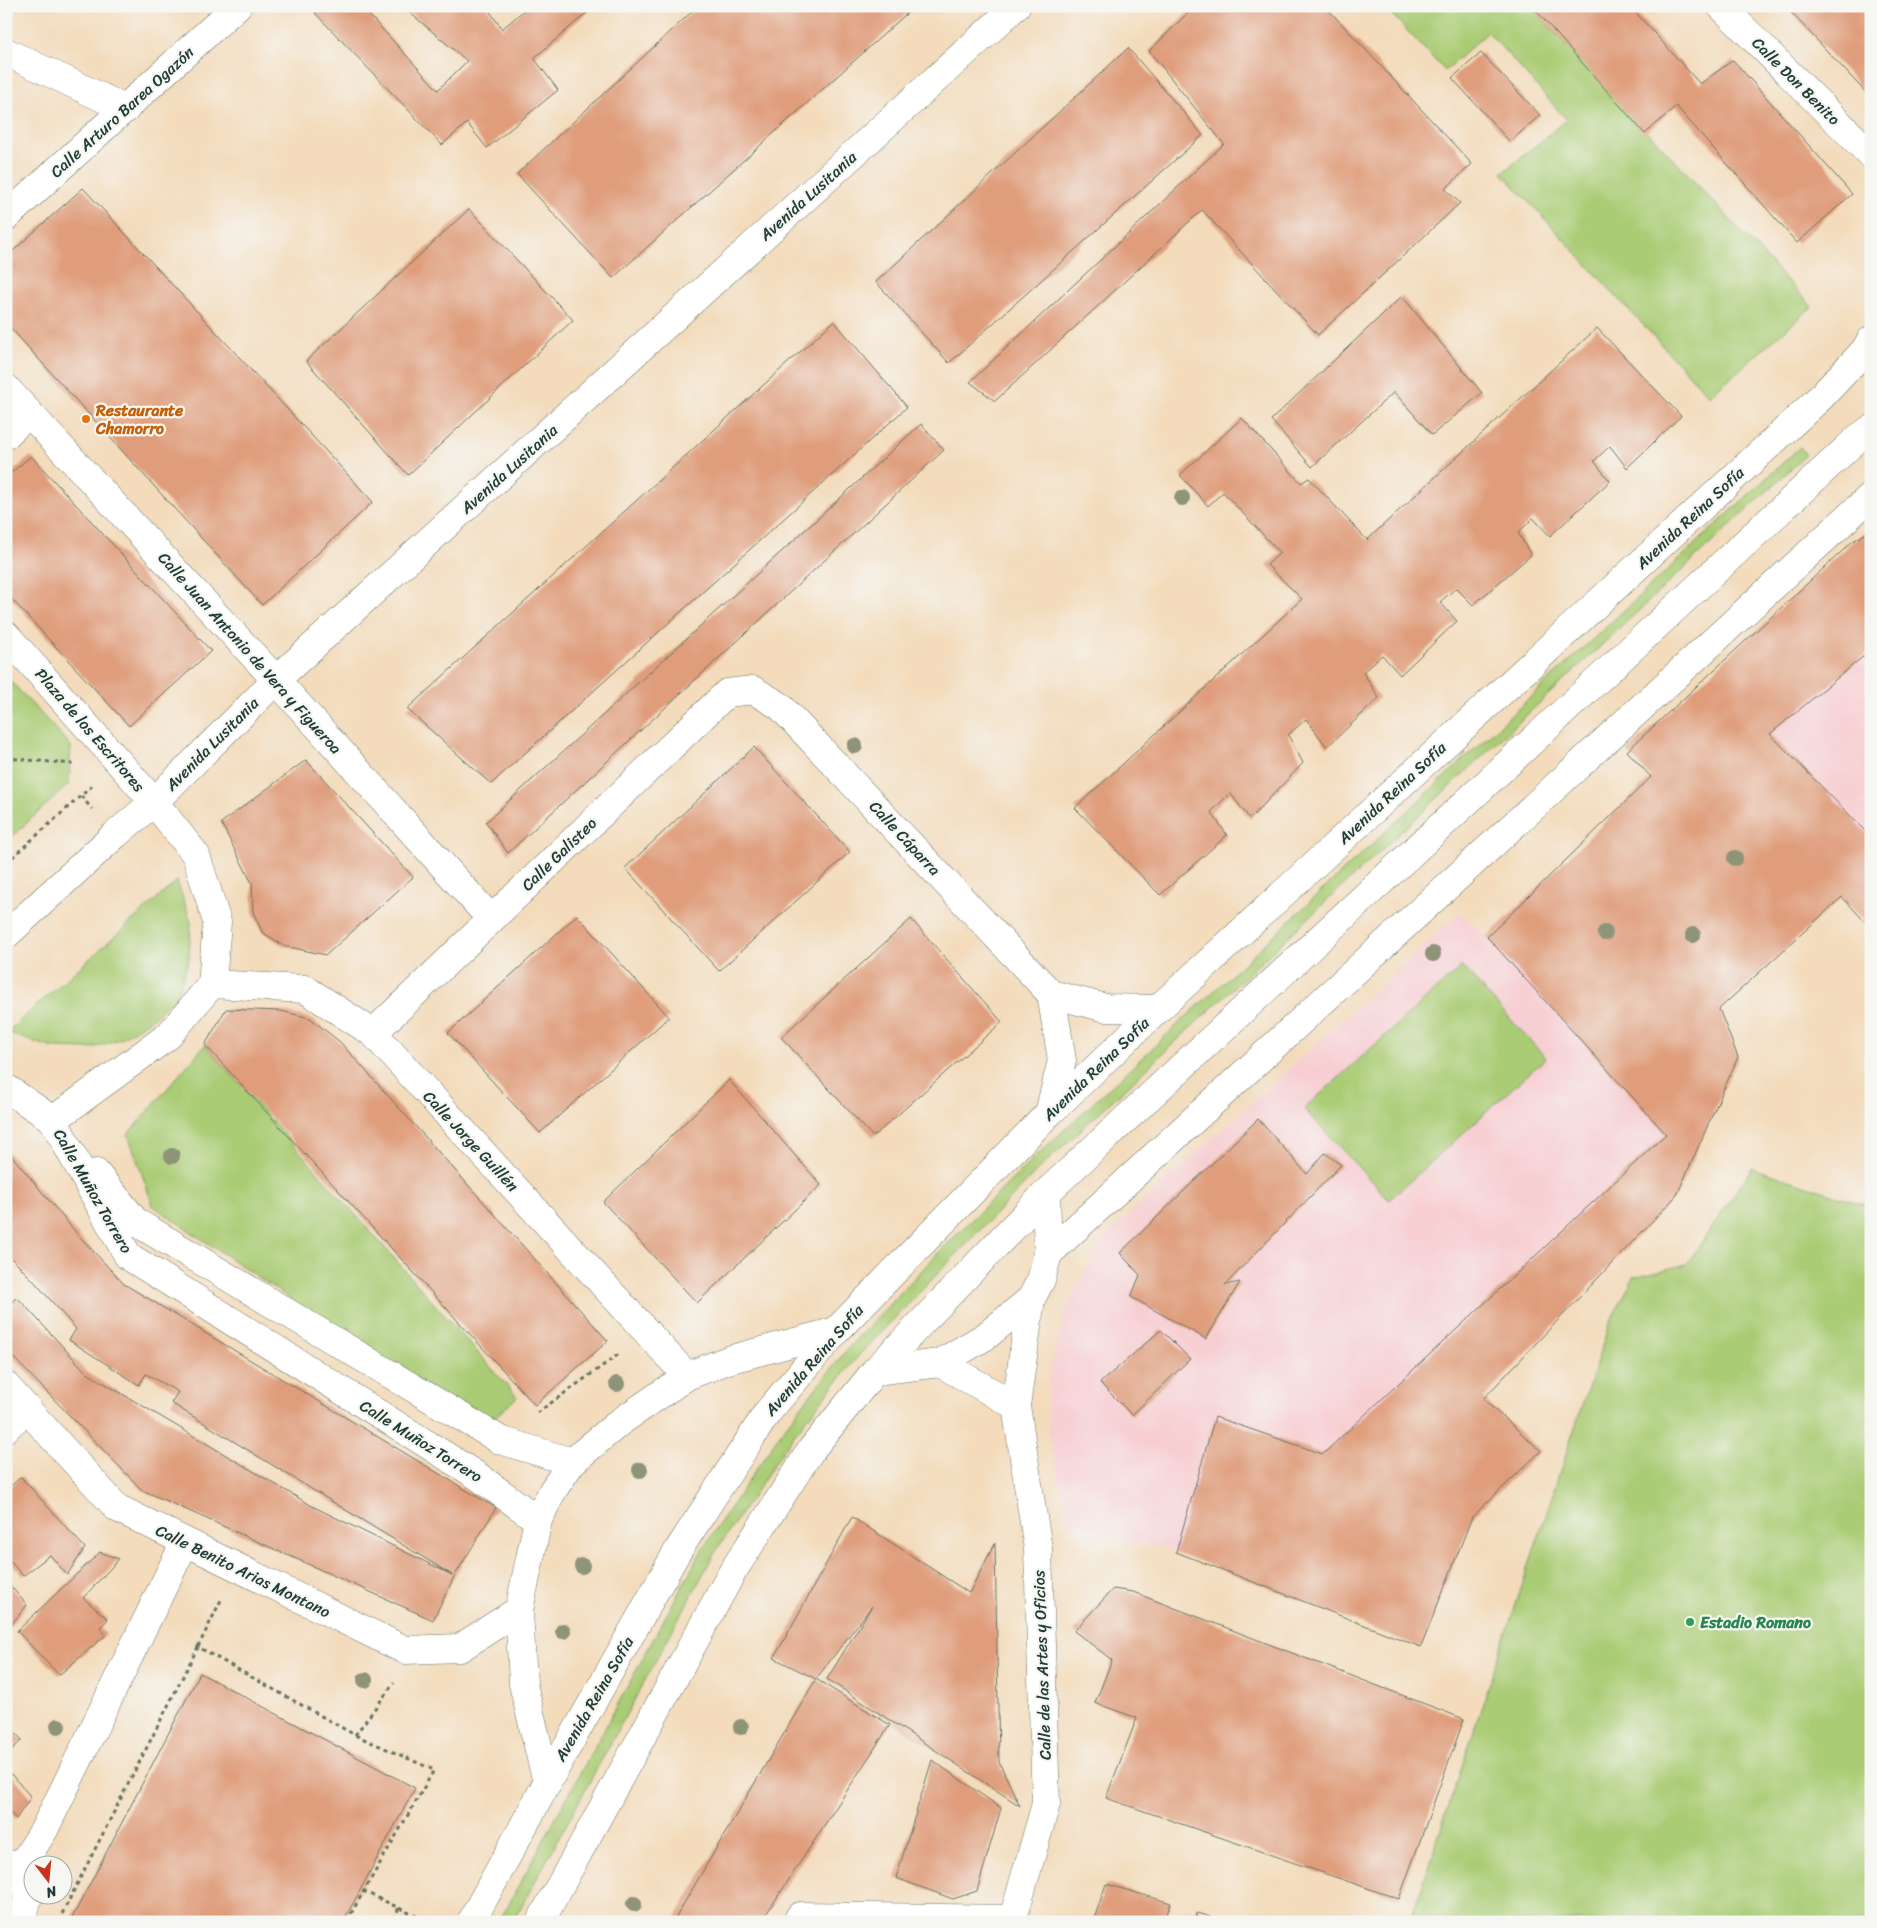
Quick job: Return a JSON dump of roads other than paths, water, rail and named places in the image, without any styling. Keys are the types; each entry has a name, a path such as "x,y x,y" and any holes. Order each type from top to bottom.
{"main road":[{"name":"Calle Arturo Barea Ogazón","path":"6,217 237,6"},
{"name":"Avenida Lusitania","path":"6,936 154,802 276,680 1016,6"},
{"name":"Calle Don Benito","path":"1721,6 1871,155"},
{"path":"6,52 126,109"},
{"name":"Avenida Reina Sofía","path":"472,1922 547,1783 683,1544 767,1413 836,1331 1049,1113 1158,1009 1822,396 1865,350 1871,340"},
{"name":"Calle Juan Antonio de Vera y Figueroa","path":"6,388 276,680 491,919"},
{"path":"6,435 30,413"},
{"path":"540,1922 733,1571 811,1450 875,1370 1046,1193 1857,439 1871,429"},
{"path":"1048,1254 1871,496"},
{"name":"Plaza de los Escritores","path":"6,635 106,763 154,802 196,855 218,922 212,984"},
{"name":"Calle Galisteo","path":"373,1033 727,693 753,690"},
{"name":"Calle Cáparra","path":"753,690 780,706 1051,994"},
{"path":"6,1088 53,1120 168,1036 212,984"},
{"name":"Calle Jorge Guillén","path":"212,984 305,989 373,1033 687,1376"},
{"path":"1049,1113 1062,1060 1051,994 1106,1008 1158,1009"},
{"name":"Calle Muñoz Torrero","path":"53,1120 136,1222 500,1440 572,1462"},
{"name":"Calle Muñoz Torrero","path":"53,1120 128,1256 476,1475 538,1520"},
{"path":"875,1370 940,1363 986,1336 1032,1299 1041,1280 1048,1254 1046,1193"},
{"name":"Calle de las Artes y Oficios","path":"1013,1920 1046,1804 1038,1549 1016,1406 1032,1299"},
{"path":"547,1783 523,1684 519,1610 538,1520 553,1490 572,1462 620,1422 687,1376 728,1360 836,1331"},
{"path":"940,1363 1016,1406"},
{"name":"Calle Benito Arias Montano","path":"6,1386 117,1508 405,1650 460,1648 519,1610"},
{"path":"6,1428 27,1408"},
{"path":"17,1922 24,1914 28,1902 24,1880 12,1867 44,1830 185,1542"},
{"path":"797,1922 800,1916 1013,1920"}],"place":[{"name":"Restaurante Chamorro","path":"86,419"},
{"name":"Estadio Romano","path":"1690,1622"}]}
